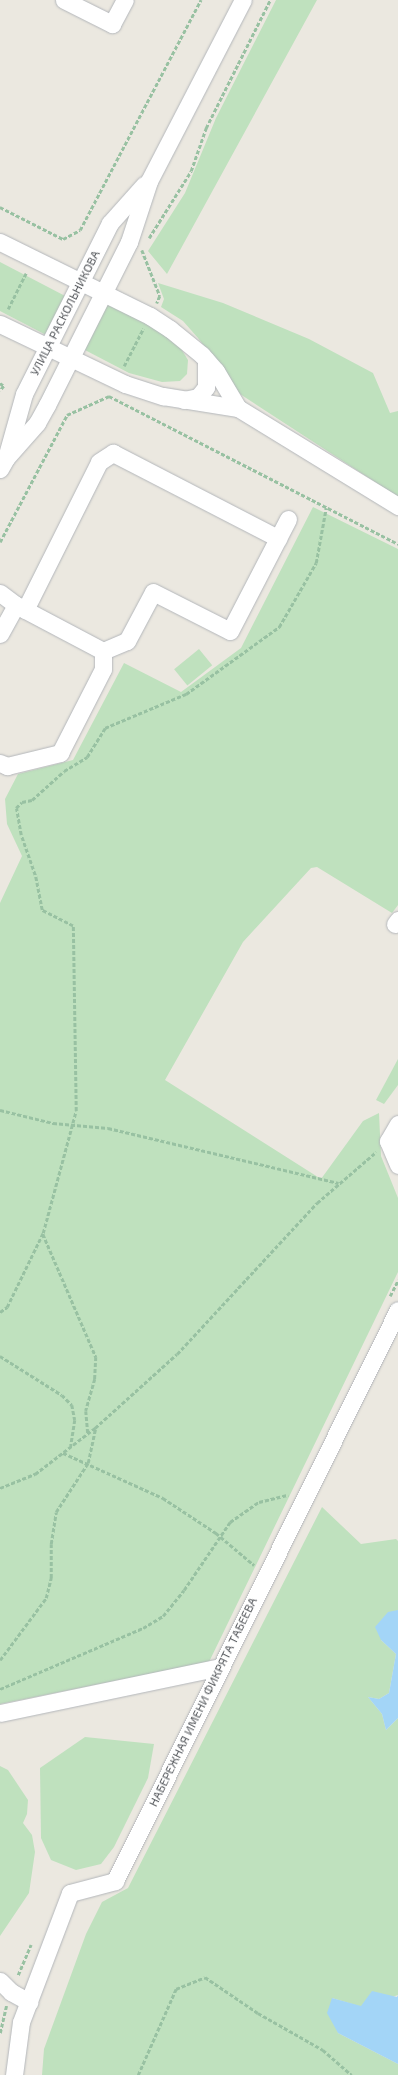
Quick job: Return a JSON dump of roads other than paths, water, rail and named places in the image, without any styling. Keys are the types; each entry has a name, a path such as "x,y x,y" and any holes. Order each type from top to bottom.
{"street":[{"path":"64,0 112,24 125,0"},
{"name":"УЛИЦА РАСКОЛЬНИКОВА","path":"3,464 37,423 104,294 129,242 149,181 239,1"},
{"name":"УЛИЦА РАСКОЛЬНИКОВА","path":"3,464 24,394 110,223 149,181"},
{"path":"0,242 167,327 216,370 238,408"},
{"path":"3,318 48,347 125,384 184,400 238,408 398,506"},
{"path":"184,400 198,396 206,387 206,360"},
{"path":"0,634 20,607 99,462 113,453 278,538"},
{"path":"103,651 127,641 153,592 230,631 288,518"},
{"path":"0,593 20,607 103,651"},
{"path":"0,763 7,766 60,752 103,669 103,651"},
{"path":"398,1124 388,1141 398,1165"},
{"name":"НАБЕРЕЖНАЯ ИМЕНИ ФИКРЯТА ТАБЕЕВА","path":"14,2075 22,2022 70,1893 115,1881 398,1310"},
{"path":"0,1713 220,1667"},
{"path":"0,1981 11,1992 29,2002"}],"water":[{"path":"398,1610 398,1718 386,1730 382,1714 368,1697 379,1699 389,1693 396,1654 381,1640 375,1627 388,1612"},
{"path":"372,1991 397,1997 398,1995 398,2064 338,2033 327,2013 332,1998 361,2006"}]}
